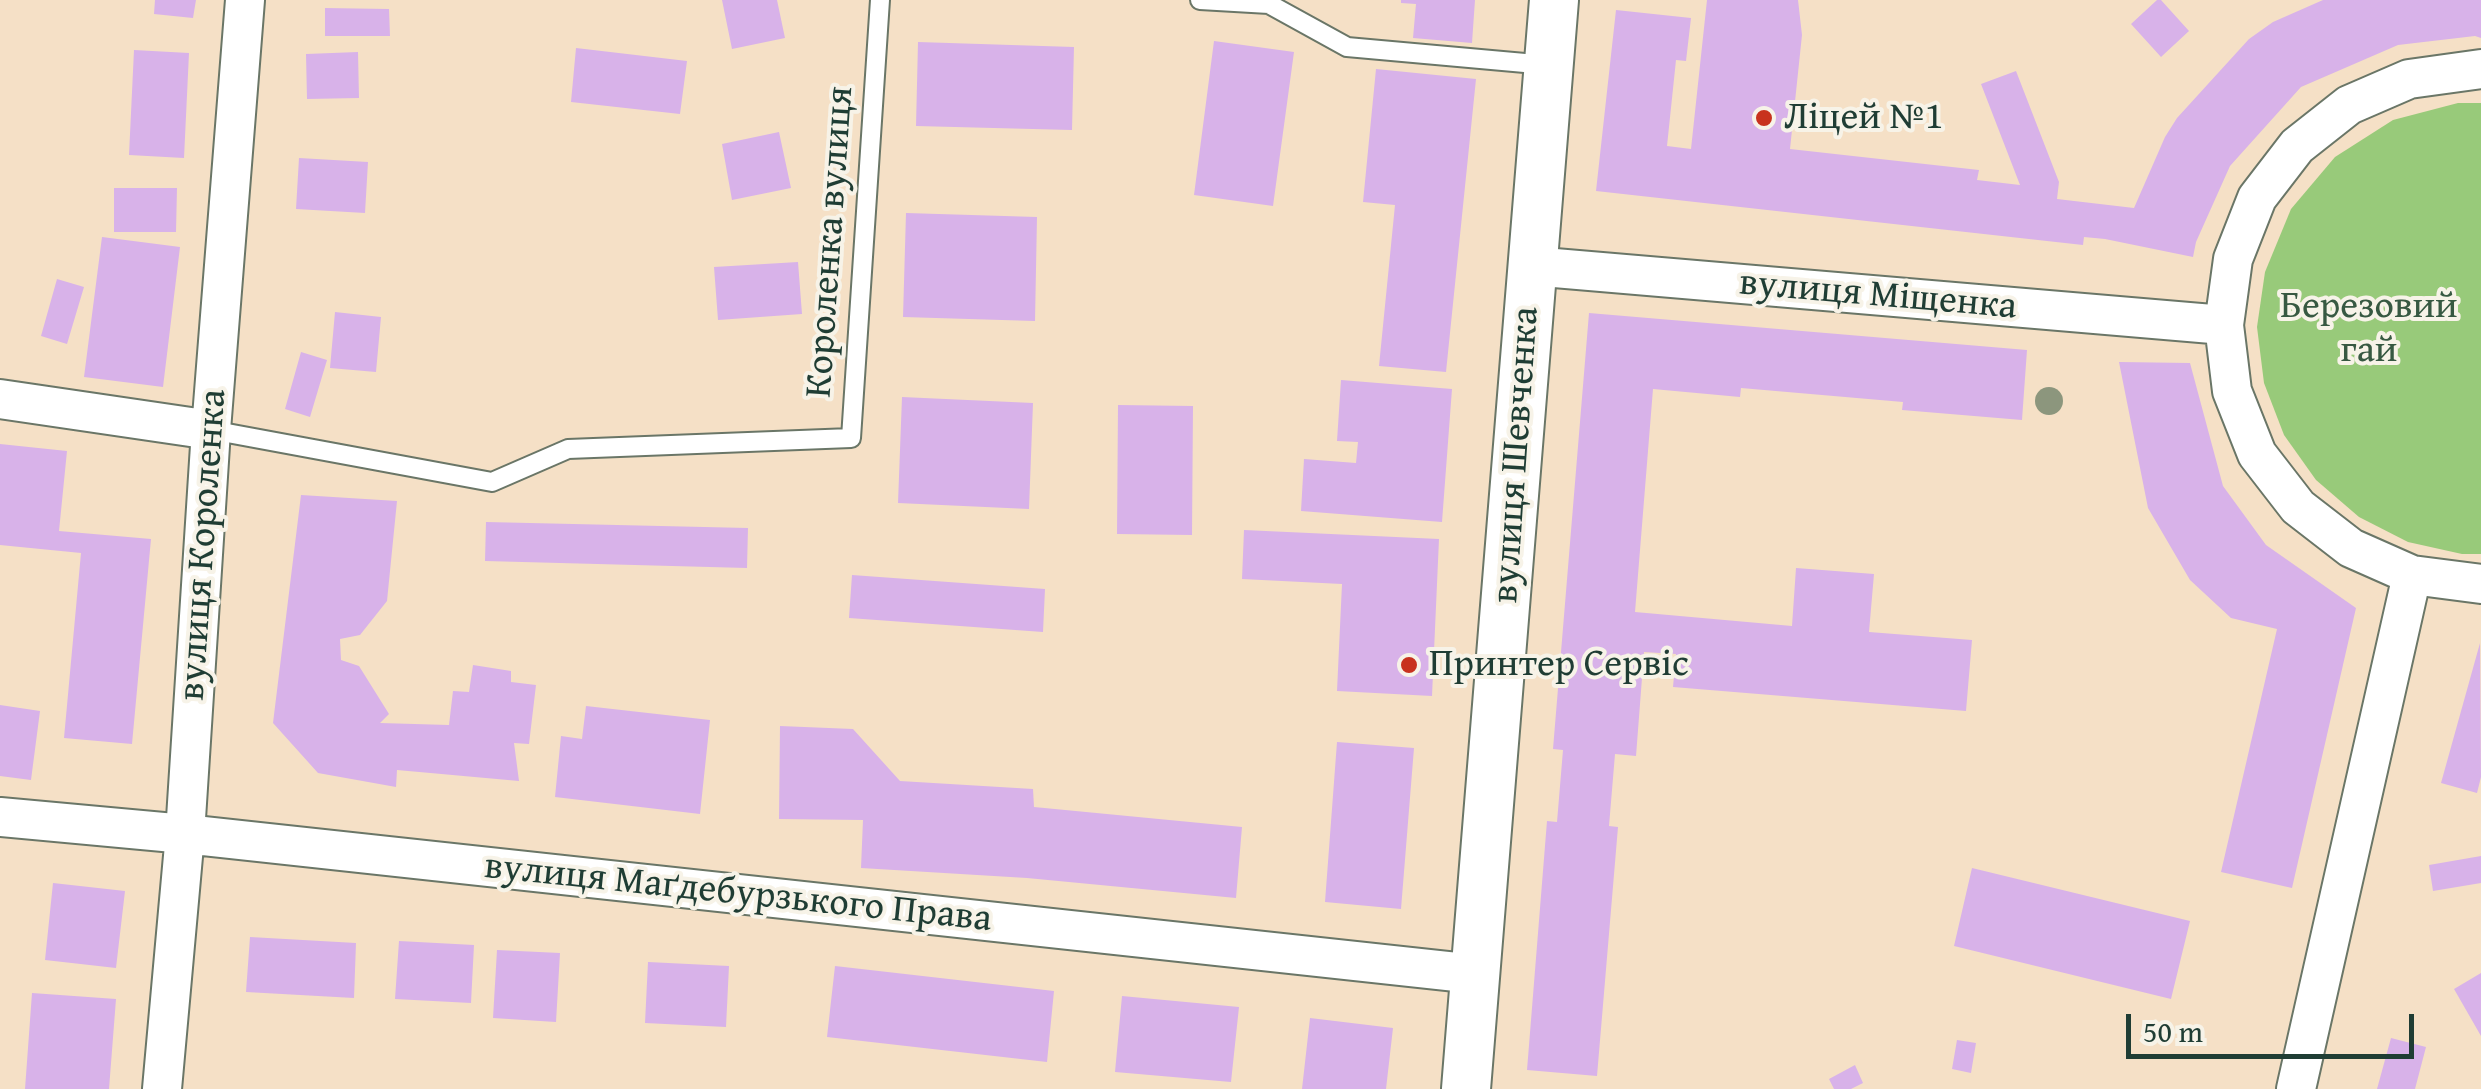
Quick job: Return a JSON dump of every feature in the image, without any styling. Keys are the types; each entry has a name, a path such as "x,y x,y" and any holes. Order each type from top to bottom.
{"street":[{"name":"вулиця Короленка","path":"162,1089 185,834 245,0"},
{"name":"вулиця Шевченка","path":"1466,1089 1554,0"},
{"path":"2481,69 2409,79 2349,105 2297,146 2258,198 2239,244 2224,324 2232,391 2258,454 2298,507 2351,548 2412,574 2481,584"},
{"name":"вулиця Міщенка","path":"1532,266 2224,324"},
{"path":"0,400 212,430"},
{"path":"2296,1089 2412,574"},
{"name":"вулиця Маґдебурзького Права","path":"0,817 1476,974"}],"lane":[{"name":"Короленка вулиця","path":"212,430 492,482 568,450 851,438 880,0"},
{"path":"1200,0 1269,4 1347,47 1548,65"}],"green space":[{"name":"Березовий гай","path":"2458,103 2481,103 2481,554 2462,554 2408,542 2359,517 2316,480 2284,435 2264,383 2257,327 2265,272 2291,209 2335,157 2393,120"}],"building":[{"path":"155,0 196,0 193,18 154,14"},
{"path":"722,0 777,0 785,38 732,49"},
{"path":"1401,0 1475,0 1472,43 1413,38 1416,4"},
{"path":"1707,0 1798,0 1802,35 1790,149 1979,170 1977,180 2020,185 1981,84 2016,71 2059,182 2057,199 2134,208 2177,118 2249,39 2273,22 2323,0 2481,0 2481,38 2398,45 2301,87 2230,166 2193,257 2105,239 2084,237 2083,245 1596,191 1616,10 1691,18 1686,61 1676,60 1667,146 1691,149"},
{"path":"2157,0 2189,31 2161,57 2131,24"},
{"path":"325,8 389,9 390,36 325,36"},
{"path":"1214,41 1294,52 1273,206 1194,195"},
{"path":"918,42 1074,47 1072,130 916,126"},
{"path":"576,48 687,61 680,114 571,102"},
{"path":"134,50 189,53 184,158 129,155"},
{"path":"358,52 359,98 307,99 306,54"},
{"path":"1376,69 1476,79 1446,372 1379,366 1395,205 1363,202"},
{"path":"779,132 791,188 732,200 722,144"},
{"path":"299,158 368,162 365,213 296,209"},
{"path":"114,188 177,188 176,232 114,232"},
{"path":"906,213 1037,217 1035,321 903,317"},
{"path":"102,237 180,247 163,387 84,377"},
{"path":"798,262 802,314 718,320 714,267"},
{"path":"57,279 84,287 67,344 41,336"},
{"path":"335,312 381,317 376,372 330,368"},
{"path":"1589,313 2027,350 2022,420 1902,410 1903,402 1741,388 1740,397 1653,389 1635,612 1792,626 1796,568 1874,574 1869,632 1972,640 1966,711 1673,687 1676,654 1644,652 1636,756 1615,754 1609,826 1618,827 1597,1076 1527,1070 1547,821 1557,822 1563,750 1553,749"},
{"path":"301,352 327,360 310,417 285,409"},
{"path":"2119,362 2190,363 2223,486 2266,545 2356,608 2292,888 2221,872 2277,629 2231,618 2190,580 2148,508"},
{"path":"1341,380 1452,389 1442,522 1301,511 1304,459 1356,463 1358,442 1337,441"},
{"path":"902,397 1033,403 1029,509 898,503"},
{"path":"1118,405 1193,406 1192,535 1117,534"},
{"path":"0,444 67,451 59,531 151,539 132,744 64,738 81,553 0,545"},
{"path":"301,495 397,501 387,601 360,635 340,639 341,660 359,666 389,714 380,723 449,725 453,691 469,692 473,665 511,671 511,682 536,685 529,744 514,743 519,781 397,770 396,787 318,773 273,723"},
{"path":"486,522 748,528 747,568 485,561"},
{"path":"1244,530 1439,539 1432,696 1337,691 1342,584 1242,579"},
{"path":"852,575 1045,589 1043,632 849,618"},
{"path":"2480,643 2481,777 2477,793 2441,783"},
{"path":"0,705 40,711 31,780 0,776"},
{"path":"586,706 710,720 700,814 555,797 561,736 582,739"},
{"path":"780,726 853,729 900,781 1033,789 1034,807 1242,827 1236,898 1027,878 861,868 863,820 779,819"},
{"path":"1337,742 1414,748 1401,909 1325,902"},
{"path":"2481,856 2481,883 2433,891 2429,865"},
{"path":"1972,868 2190,921 2171,999 1954,946"},
{"path":"53,883 125,891 116,968 45,960"},
{"path":"250,937 356,943 354,998 246,992"},
{"path":"399,941 474,945 471,1003 395,999"},
{"path":"497,950 560,953 556,1022 493,1018"},
{"path":"648,962 729,966 726,1027 645,1023"},
{"path":"835,966 1054,991 1047,1062 827,1037"},
{"path":"2481,973 2481,1036 2454,989"},
{"path":"32,993 116,999 109,1089 25,1089"},
{"path":"1122,996 1239,1007 1231,1082 1115,1072"},
{"path":"1310,1018 1393,1028 1386,1089 1302,1089"},
{"path":"2391,1038 2426,1047 2415,1089 2377,1089"},
{"path":"1957,1040 1976,1043 1971,1073 1952,1069"},
{"path":"1855,1065 1863,1083 1851,1089 1834,1089 1829,1079"}],"place":[{"name":"Ліцей №1","path":"1764,118"},
{"name":"Принтер Сервіс","path":"1409,665"}]}
